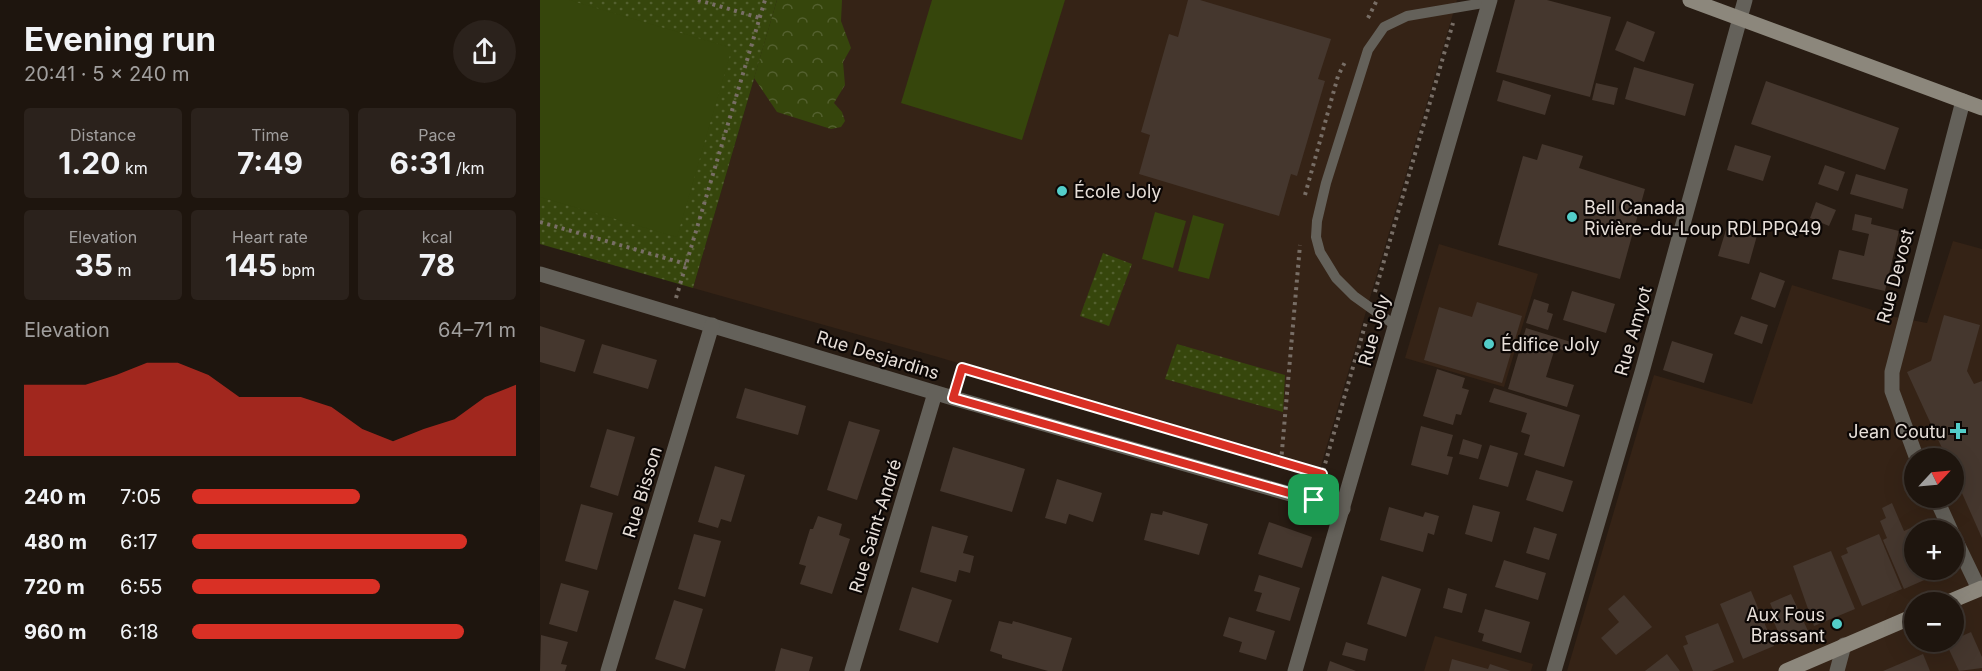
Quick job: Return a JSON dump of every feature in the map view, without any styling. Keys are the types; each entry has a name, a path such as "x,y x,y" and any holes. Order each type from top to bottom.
{"main road":[{"path":"1690,0 1982,108"},
{"path":"1964,596 1980,589"},
{"path":"1786,671 1904,620"}],"street":[{"name":"Rue Amyot","path":"1554,671 1642,372 1745,0"},
{"name":"Rue Joly","path":"1295,671 1490,1"},
{"name":"Rue Devost","path":"1913,448 1895,401 1892,372 1963,101"},
{"name":"Rue Desjardins","path":"540,274 935,393 1343,509"},
{"name":"Rue Bisson","path":"608,671 712,325"},
{"name":"Rue Saint-André","path":"852,671 935,393"},
{"path":"1964,557 1980,589"},
{"path":"1837,671 1844,645"}],"lane":[{"path":"1396,326 1370,308 1336,278 1320,252 1316,237 1317,221 1326,183 1368,50 1376,36 1390,24 1407,16 1490,1"}],"path":[{"path":"698,0 760,18"},
{"path":"672,312 765,0"},
{"path":"1314,500 1458,7"},
{"path":"540,222 686,264"},
{"path":"953,398 962,368 1322,474"}],"shaded area":[{"name":"École Joly","path":"777,0 1457,0 1320,469 1317,471 938,357 693,288"},
{"path":"1953,241 1982,249 1982,671 1567,671 1654,375 1752,404 1792,285 1895,317 1927,323"},
{"path":"1439,244 1538,274 1504,387 1405,358"},
{"path":"1435,636 1533,664 1531,671 1424,671"}],"green space":[{"path":"540,0 777,0 693,288 540,244"},
{"path":"540,0 569,0 732,48 677,237 540,197"},
{"path":"777,0 842,0 841,21 851,48 843,62 845,85 834,103 842,112 845,121 841,127 831,129 777,112 754,78"},
{"path":"932,0 1065,0 1022,140 901,103"},
{"path":"1155,212 1186,221 1173,268 1142,259"},
{"path":"1193,215 1224,224 1209,279 1178,271"},
{"path":"1103,253 1132,264 1109,326 1080,316"},
{"path":"1177,344 1285,375 1283,412 1165,379"}],"building":[{"path":"1188,0 1200,0 1331,39 1318,79 1325,81 1297,176 1291,174 1279,216 1139,174 1150,135 1141,132 1169,34 1178,37"},
{"path":"1515,0 1547,0 1611,17 1590,97 1496,72"},
{"path":"1627,21 1655,32 1644,62 1615,50"},
{"path":"1634,67 1694,84 1685,116 1625,99"},
{"path":"1503,80 1551,95 1545,115 1497,101"},
{"path":"1766,81 1899,128 1885,170 1751,124"},
{"path":"1596,83 1618,88 1614,105 1592,100"},
{"name":"Bell Canada Rivière-du-Loup RDLPPQ49","path":"1542,144 1583,156 1579,168 1645,189 1620,279 1498,245 1523,156 1537,160"},
{"path":"1735,145 1771,156 1763,181 1727,170"},
{"path":"1825,165 1845,172 1838,191 1818,184"},
{"path":"1856,174 1908,189 1903,209 1850,194"},
{"path":"1816,202 1836,210 1829,226 1810,218"},
{"path":"1855,214 1872,218 1871,224 1899,231 1885,291 1832,279 1839,250 1864,256 1869,234 1852,230"},
{"path":"1728,223 1758,232 1749,264 1718,256"},
{"path":"1760,272 1785,281 1775,308 1751,299"},
{"path":"1572,291 1615,304 1606,333 1563,320"},
{"path":"1534,299 1549,304 1547,312 1553,314 1548,330 1526,323"},
{"name":"Édifice Joly","path":"1477,302 1522,316 1502,383 1424,360 1439,307 1472,317"},
{"name":"Jean Coutu","path":"1944,315 1980,325 1967,371 1974,384 1982,381 1982,538 1964,498 1964,448 1942,448 1907,372 1931,361"},
{"path":"1741,316 1768,325 1762,344 1734,334"},
{"path":"540,326 585,340 575,372 540,362"},
{"path":"1526,328 1571,342 1568,351 1555,348 1546,377 1574,385 1567,407 1508,389"},
{"path":"1672,341 1713,354 1704,383 1663,370"},
{"path":"602,344 657,360 648,389 593,373"},
{"path":"1437,369 1465,378 1462,388 1469,390 1461,415 1456,414 1453,425 1423,416"},
{"path":"745,388 806,406 798,435 736,418"},
{"path":"1494,388 1580,415 1564,467 1524,455 1530,435 1521,432 1527,413 1489,402"},
{"path":"849,421 880,430 857,500 827,490"},
{"path":"1421,426 1453,435 1447,456 1453,457 1448,475 1411,465"},
{"path":"607,429 635,437 618,496 590,487"},
{"path":"1463,439 1482,445 1478,459 1459,454"},
{"path":"1490,445 1518,453 1508,487 1479,479"},
{"path":"953,447 1025,469 1012,512 940,491"},
{"path":"715,466 745,475 731,522 721,519 718,528 698,522"},
{"path":"1536,470 1573,481 1563,512 1526,500"},
{"path":"1057,479 1102,493 1093,522 1069,514 1066,524 1045,518"},
{"path":"1892,503 1904,531 1904,580 1924,580 1904,589 1883,540 1887,538 1880,521 1886,518 1882,508"},
{"path":"581,504 613,513 597,570 565,561"},
{"path":"1473,505 1500,512 1492,542 1465,534"},
{"path":"1389,507 1423,517 1425,512 1439,516 1434,535 1428,533 1423,552 1380,540"},
{"path":"1163,511 1208,524 1199,555 1144,540 1151,513 1162,515"},
{"path":"818,516 842,524 839,535 850,539 832,594 800,584 806,566 799,564 810,529 813,529"},
{"path":"1269,522 1312,537 1302,568 1258,554"},
{"path":"932,526 968,536 963,553 974,556 970,573 959,570 956,582 920,572"},
{"path":"1534,527 1557,534 1549,560 1526,553"},
{"path":"694,534 721,541 705,597 678,589"},
{"path":"1879,534 1902,589 1862,606 1841,556 1848,553 1846,548"},
{"path":"1831,551 1855,609 1814,626 1793,566"},
{"path":"1504,560 1546,573 1538,600 1495,587"},
{"path":"1259,575 1300,588 1290,621 1256,611 1262,593 1254,591"},
{"path":"1382,576 1421,589 1406,637 1367,624"},
{"path":"561,583 589,591 577,632 549,624"},
{"path":"912,587 952,600 938,643 899,630"},
{"path":"1448,588 1467,594 1462,613 1443,608"},
{"path":"1751,591 1774,646 1743,659 1720,604"},
{"path":"1791,594 1809,633 1784,645 1772,618 1776,617 1770,603"},
{"path":"1624,595 1652,627 1616,655 1601,638 1619,622 1608,609"},
{"path":"674,600 703,609 685,669 655,659"},
{"path":"1485,609 1530,622 1521,653 1482,641 1484,634 1478,632"},
{"path":"1229,617 1275,631 1266,660 1239,652 1242,642 1223,636"},
{"path":"999,621 1012,624 1013,621 1072,638 1062,671 1048,671 1002,658 1002,655 990,651"},
{"path":"1718,623 1734,662 1712,671 1693,671 1683,646 1688,644 1685,636"},
{"path":"1971,632 1982,657 1982,668 1959,671 1950,652 1964,652 1964,635"},
{"path":"541,635 568,642 561,664 567,665 565,671 540,671"},
{"path":"1346,642 1368,649 1365,661 1342,655"},
{"path":"781,648 813,657 809,671 775,671"},
{"path":"1667,654 1680,671 1645,671"},
{"path":"1923,654 1930,671 1883,671"},
{"path":"1452,659 1488,669 1490,664 1511,671 1449,671"},
{"path":"1330,661 1356,671 1327,671"}],"place":[{"name":"École Joly","path":"1062,191"},
{"name":"Bell Canada Rivière-du-Loup RDLPPQ49","path":"1572,217"},
{"name":"Édifice Joly","path":"1489,344"},
{"name":"Jean Coutu","path":"1958,431"},
{"name":"Aux Fous Brassant","path":"1837,624"}],"route":[{"path":"962,368 1322,474 1314,500 953,398 962,368"}]}
